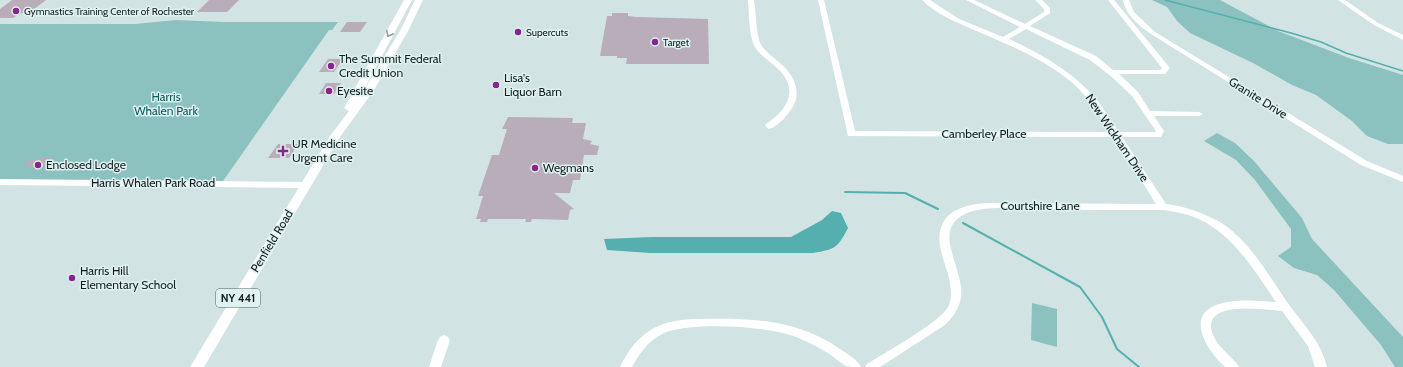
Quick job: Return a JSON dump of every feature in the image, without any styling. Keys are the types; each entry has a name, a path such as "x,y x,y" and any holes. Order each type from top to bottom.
{"main road":[{"name":"Penfield Road","path":"197,367 335,136 358,90 408,0"},
{"name":"Penfield Road","path":"335,136 369,90 404,31 419,0"}],"street":[{"path":"751,0 756,42 758,47 783,70 790,79 793,88 793,100 787,112 769,126"},
{"name":"Camberley Place","path":"821,0 851,134 1158,135 1160,131 1134,94 1111,72 1093,58 969,0"},
{"name":"New Wickham Drive","path":"925,0 957,20 1042,58 1075,82 1096,104 1162,207"},
{"path":"1003,40 1047,13 1046,8 1038,0"},
{"path":"1110,0 1166,68 1162,72 1111,72"},
{"name":"Granite Drive","path":"1126,0 1128,7 1152,33 1364,163 1403,179"},
{"path":"1341,0 1376,24 1403,38"},
{"path":"1147,113 1199,114"},
{"name":"Harris Whalen Park Road","path":"0,182 306,186"},
{"name":"Courtshire Lane","path":"871,367 941,322 954,305 957,295 955,278 944,239 944,229 955,215 972,208 988,206 1162,207 1186,210 1210,220 1223,228 1243,248 1312,345 1320,358 1321,367"},
{"path":"1233,367 1218,353 1207,335 1205,326 1210,313 1218,308 1227,306 1285,306"},
{"path":"626,367 634,352 650,335 665,328 683,323 760,324 783,328 811,339 841,355 855,367"},
{"path":"435,367 444,340"}],"green space":[{"path":"1152,0 1220,0 1278,31 1349,58 1403,75 1403,144 1388,144 1367,136 1352,121 1316,95 1292,85 1255,64 1190,33 1177,21 1167,7"},
{"name":"Harris Whalen Park","path":"176,20 223,22 338,22 332,30 329,30 223,181 0,180 0,24 135,24"},
{"path":"1217,133 1235,143 1254,161 1302,218 1312,239 1403,337 1403,367 1395,367 1381,345 1334,290 1317,275 1294,268 1278,256 1291,247 1291,229 1255,180 1236,160 1204,141"},
{"path":"1032,303 1057,309 1057,347 1031,340"}],"shaded area":[{"path":"832,211 841,213 848,228 835,247 813,253 650,253 607,250 604,239 652,237 791,237 822,220"}],"building":[{"name":"Gymnastics Training Center of Rochester","path":"12,0 46,0 29,13 21,13 13,18 0,18 0,9"},
{"path":"209,0 239,0 227,12 197,12"},
{"name":"Target","path":"612,13 628,13 628,16 637,17 708,19 709,64 626,64 627,58 617,58 617,56 600,56 607,16 612,16"},
{"path":"347,22 367,22 360,32 340,32"},
{"name":"The Summit Federal Credit Union","path":"328,59 343,59 334,72 319,72"},
{"name":"Eyesite","path":"326,83 341,83 334,94 319,94"},
{"name":"Wegmans","path":"508,117 573,118 572,123 586,123 583,139 592,141 590,144 599,146 597,155 584,155 580,180 573,180 570,193 554,193 574,209 570,210 568,220 532,219 531,222 525,222 526,219 488,219 487,222 480,222 481,219 476,219 483,196 478,196 492,155 499,155 507,129 502,129"},
{"name":"UR Medicine Urgent Care","path":"278,144 298,144 289,158 268,158"},
{"name":"Enclosed Lodge","path":"42,158 53,158 51,160 55,160 49,166 45,166 42,169 31,169 34,166 24,166 30,160 40,160"}],"waterway":[{"path":"1165,0 1291,33 1321,42 1346,53 1403,71"},
{"path":"845,192 905,193 938,209"},
{"path":"963,223 1080,287 1102,317 1117,349 1139,367"}],"place":[{"name":"Gymnastics Training Center of Rochester","path":"16,11"},
{"name":"Supercuts","path":"518,32"},
{"name":"Target","path":"655,42"},
{"name":"The Summit Federal Credit Union","path":"331,66"},
{"name":"Lisa's Liquor Barn","path":"496,85"},
{"name":"Eyesite","path":"329,91"},
{"name":"UR Medicine Urgent Care","path":"283,151"},
{"name":"Enclosed Lodge","path":"38,165"},
{"name":"Wegmans","path":"535,168"},
{"name":"Harris Hill Elementary School","path":"72,278"}]}
